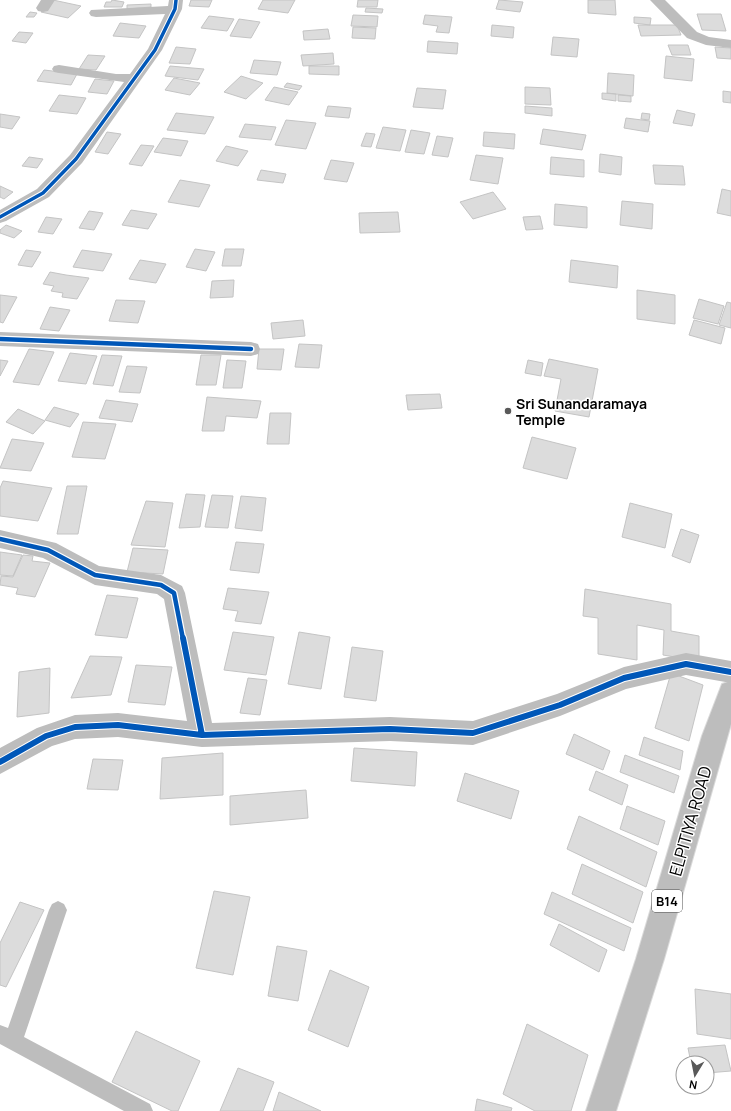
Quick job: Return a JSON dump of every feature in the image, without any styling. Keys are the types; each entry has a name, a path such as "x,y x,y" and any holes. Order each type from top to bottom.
{"street":[{"path":"657,0 692,35 706,41 731,44"},
{"path":"0,217 42,193 71,164 136,78 155,50 175,5 96,13"},
{"path":"60,69 116,78 136,78"},
{"path":"0,339 251,349"},
{"path":"0,539 48,550 95,576 161,585 174,593 202,735"},
{"path":"0,762 46,736 75,727 118,725 202,735 390,729 473,733 560,705 624,678 686,664 731,672"},
{"name":"ELPITIYA ROAD","path":"601,1111 650,959 714,736 731,692"}],"lane":[{"path":"58,910 6,1037 143,1111"}],"building":[{"path":"53,0 81,6 68,18 41,12"},
{"path":"112,0 124,2 122,7 104,7 106,2 111,2"},
{"path":"191,0 212,0 209,7 189,6"},
{"path":"263,0 295,0 288,13 258,9"},
{"path":"358,0 378,0 377,7 357,7"},
{"path":"499,0 523,2 520,12 496,9"},
{"path":"588,0 615,0 616,15 588,13"},
{"path":"151,4 151,7 127,9 127,5"},
{"path":"366,8 383,9 382,13 365,12"},
{"path":"30,12 37,13 34,17 26,17"},
{"path":"697,14 721,14 726,31 702,30"},
{"path":"353,15 378,16 377,27 351,26"},
{"path":"425,15 452,17 449,33 436,32 438,26 423,24"},
{"path":"209,16 234,19 227,31 201,28"},
{"path":"634,17 651,18 650,25 634,23"},
{"path":"239,19 260,22 251,38 230,36"},
{"path":"120,23 146,26 139,38 113,36"},
{"path":"492,25 514,27 513,38 491,36"},
{"path":"638,25 677,25 681,35 641,36"},
{"path":"353,27 376,28 375,39 352,38"},
{"path":"328,29 330,39 304,40 303,31"},
{"path":"19,32 33,33 26,43 12,41"},
{"path":"553,37 579,39 577,57 551,55"},
{"path":"428,41 458,43 457,54 427,52"},
{"path":"668,45 688,45 691,55 672,55"},
{"path":"176,47 196,49 190,64 169,63"},
{"path":"715,47 731,48 731,59 717,58"},
{"path":"333,53 334,64 303,66 301,55"},
{"path":"88,55 105,56 96,70 79,69"},
{"path":"666,56 694,59 692,81 664,78"},
{"path":"254,60 281,62 277,75 250,73"},
{"path":"170,66 204,69 198,80 165,76"},
{"path":"309,66 339,66 339,75 309,74"},
{"path":"44,70 77,74 71,85 37,81"},
{"path":"608,73 634,75 633,96 607,93"},
{"path":"241,76 263,83 246,99 224,92"},
{"path":"174,78 200,83 190,95 165,90"},
{"path":"95,79 114,81 107,94 88,92"},
{"path":"287,83 302,86 299,90 284,87"},
{"path":"274,87 298,92 289,105 265,100"},
{"path":"525,87 550,88 551,105 525,104"},
{"path":"417,88 446,90 443,109 413,107"},
{"path":"723,91 731,92 731,103 723,102"},
{"path":"602,93 616,94 616,101 602,99"},
{"path":"59,95 86,98 77,114 49,111"},
{"path":"618,95 631,96 631,102 618,101"},
{"path":"328,106 351,108 349,118 325,116"},
{"path":"525,106 552,108 552,116 525,113"},
{"path":"677,110 695,114 692,126 673,123"},
{"path":"176,113 214,117 205,134 167,130"},
{"path":"642,113 650,114 649,120 641,119"},
{"path":"0,114 20,117 12,129 0,127"},
{"path":"626,118 650,121 648,132 624,128"},
{"path":"286,120 316,123 306,149 275,145"},
{"path":"245,124 276,127 271,140 239,137"},
{"path":"383,127 406,130 400,151 376,148"},
{"path":"543,129 586,135 582,150 540,144"},
{"path":"411,130 430,133 424,154 405,152"},
{"path":"107,132 121,134 108,154 95,152"},
{"path":"484,132 515,134 514,149 483,146"},
{"path":"366,133 375,134 371,147 361,146"},
{"path":"437,136 453,138 448,157 432,155"},
{"path":"163,138 188,141 181,156 154,152"},
{"path":"141,145 154,146 142,166 129,164"},
{"path":"226,146 248,151 238,166 216,161"},
{"path":"600,154 622,157 621,175 599,172"},
{"path":"476,155 503,158 498,184 470,180"},
{"path":"29,157 43,159 37,168 22,166"},
{"path":"551,157 584,160 584,177 550,174"},
{"path":"331,160 354,163 347,182 324,179"},
{"path":"653,165 683,166 685,185 655,184"},
{"path":"261,170 286,174 283,183 257,180"},
{"path":"180,180 210,185 199,207 168,202"},
{"path":"0,186 13,192 4,199 0,197"},
{"path":"722,189 731,191 731,216 717,213"},
{"path":"493,192 506,209 473,219 460,202"},
{"path":"622,201 653,204 652,229 620,225"},
{"path":"555,204 587,207 587,228 554,225"},
{"path":"131,210 157,214 148,229 122,225"},
{"path":"89,211 103,213 94,230 79,228"},
{"path":"398,212 400,232 360,233 359,213"},
{"path":"540,216 543,229 526,230 523,217"},
{"path":"46,217 62,219 53,234 38,232"},
{"path":"6,225 22,231 14,238 0,233 0,230"},
{"path":"195,249 215,252 206,271 186,267"},
{"path":"225,249 244,249 241,266 222,266"},
{"path":"26,250 41,252 32,267 18,265"},
{"path":"82,250 112,254 103,271 73,267"},
{"path":"140,260 166,264 156,283 129,279"},
{"path":"571,260 618,266 617,288 569,282"},
{"path":"50,272 89,278 77,299 62,297 63,293 51,291 54,286 43,284"},
{"path":"234,280 233,297 210,298 212,281"},
{"path":"637,290 675,295 675,324 637,319"},
{"path":"0,295 17,297 3,323 0,322"},
{"path":"699,299 724,306 718,324 693,318"},
{"path":"116,300 145,301 138,323 109,321"},
{"path":"727,302 731,303 731,328 719,325"},
{"path":"50,307 70,310 59,331 40,329"},
{"path":"303,320 305,336 273,339 271,323"},
{"path":"694,320 725,328 721,344 689,335"},
{"path":"299,344 322,345 319,368 295,367"},
{"path":"29,349 54,352 39,385 13,382"},
{"path":"259,349 284,349 281,370 257,369"},
{"path":"70,353 97,356 86,384 58,381"},
{"path":"102,355 122,356 113,386 93,384"},
{"path":"201,355 221,355 216,385 196,385"},
{"path":"549,359 598,369 589,417 555,411 561,379 544,376"},
{"path":"0,360 8,361 0,376"},
{"path":"227,360 246,361 242,388 223,388"},
{"path":"528,360 543,363 541,376 525,373"},
{"path":"127,366 147,367 140,393 119,392"},
{"path":"440,394 442,408 408,410 406,395"},
{"path":"207,397 261,401 257,418 226,416 224,431 202,431"},
{"path":"106,400 138,404 132,422 99,418"},
{"path":"54,407 79,414 70,427 45,420"},
{"path":"18,409 45,421 33,434 6,422"},
{"path":"270,413 291,413 289,444 267,444"},
{"path":"83,422 116,424 105,459 72,457"},
{"path":"532,437 576,448 567,479 523,468"},
{"path":"12,439 44,443 31,471 0,468"},
{"path":"3,481 52,488 38,521 0,516 0,488"},
{"path":"67,486 87,486 78,534 57,534"},
{"path":"186,494 205,495 200,527 179,528"},
{"path":"212,495 233,496 228,528 205,527"},
{"path":"241,496 266,498 262,531 235,528"},
{"path":"146,501 173,503 165,547 131,545"},
{"path":"630,503 672,514 665,548 622,537"},
{"path":"681,529 699,535 690,563 672,556"},
{"path":"236,542 264,544 259,573 230,570"},
{"path":"133,548 168,550 163,574 127,572"},
{"path":"0,552 22,555 13,576 0,575"},
{"path":"23,555 33,556 32,561 50,563 35,597 16,594 18,588 0,585 1,576 13,577"},
{"path":"228,588 269,592 261,624 235,621 238,611 223,609"},
{"path":"585,589 671,604 671,631 699,636 699,661 663,655 664,630 637,625 637,660 598,654 598,618 583,616"},
{"path":"107,595 138,598 127,638 95,635"},
{"path":"233,632 274,637 266,675 224,670"},
{"path":"299,632 330,637 321,689 288,684"},
{"path":"352,647 383,651 376,701 344,697"},
{"path":"90,656 122,657 111,695 71,698"},
{"path":"136,665 172,667 165,705 128,702"},
{"path":"50,668 49,713 17,717 19,672"},
{"path":"671,673 703,685 689,741 655,728"},
{"path":"248,678 267,680 260,715 240,713"},
{"path":"574,734 610,751 603,770 566,754"},
{"path":"644,737 683,751 680,770 639,755"},
{"path":"354,748 417,752 415,786 351,781"},
{"path":"223,753 223,795 160,799 162,758"},
{"path":"625,755 679,776 674,793 620,772"},
{"path":"93,759 123,760 118,790 87,789"},
{"path":"596,771 628,785 622,805 589,790"},
{"path":"465,773 519,791 511,819 457,801"},
{"path":"306,790 308,818 230,825 230,796"},
{"path":"627,806 665,821 658,845 620,829"},
{"path":"579,816 657,852 646,887 567,849"},
{"path":"582,864 643,892 633,923 572,894"},
{"path":"214,891 250,897 233,975 196,968"},
{"path":"552,892 631,928 624,951 544,914"},
{"path":"20,902 44,910 6,987 0,985 0,943"},
{"path":"559,924 607,950 599,972 550,945"},
{"path":"277,946 307,951 298,1001 268,996"},
{"path":"330,970 369,987 348,1047 308,1030"},
{"path":"695,989 731,994 731,1039 697,1034"},
{"path":"527,1024 588,1055 571,1111 535,1111 503,1094"},
{"path":"136,1031 200,1061 178,1111 172,1111 112,1082"},
{"path":"725,1045 731,1071 715,1072 715,1055 689,1055 688,1048"},
{"path":"238,1068 274,1082 263,1111 220,1111"},
{"path":"279,1092 321,1111 273,1111"},
{"path":"477,1099 512,1108 511,1111 475,1111"}],"cycle path":[{"path":"0,217 43,193 76,159 155,50 175,9 176,0"},
{"path":"0,339 251,349"},
{"path":"0,539 48,550 95,575 161,585 174,593 202,735"},
{"path":"0,762 46,736 75,727 118,725 202,735 390,729 473,733 560,705 624,678 686,664 731,672"}],"place":[{"name":"Sri Sunandaramaya Temple","path":"508,411"}]}
